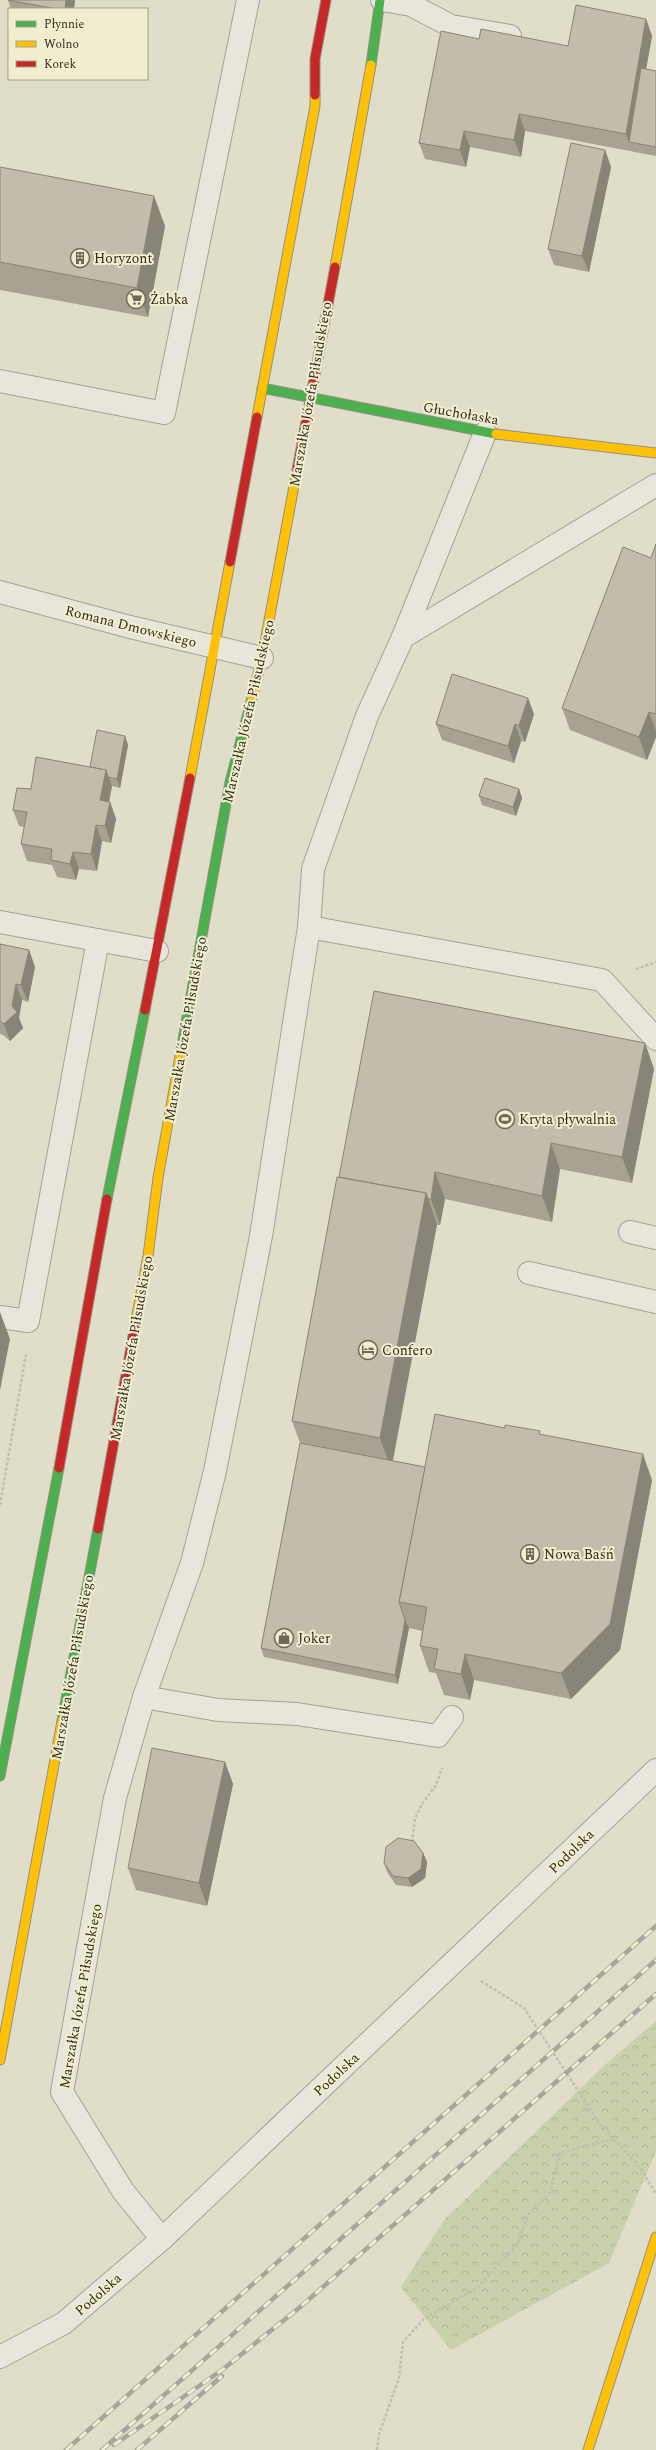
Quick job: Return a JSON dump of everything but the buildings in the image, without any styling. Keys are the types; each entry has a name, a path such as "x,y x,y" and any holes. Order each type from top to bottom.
{"main road":[{"path":"0,1776 61,1459 98,1245 157,951 215,647 315,106 315,58 326,0"},
{"name":"Marszałka Józefa Piłsudskiego","path":"0,2060 148,1256 158,1178 230,782 262,658 366,99 381,0"},
{"name":"Głuchołaska","path":"262,388 485,433 656,453"},
{"path":"588,2450 656,2237"}],"street":[{"path":"0,380 164,413 248,0"},
{"path":"381,0 411,5 451,26 528,39"},
{"name":"Marszałka Józefa Piłsudskiego","path":"162,2239 123,2191 62,2092 115,1798 144,1697 192,1563 215,1471 261,1236 309,927 313,869 367,716 403,637 485,433"},
{"path":"403,637 656,485"},
{"name":"Romana Dmowskiego","path":"0,592 262,658"},
{"path":"0,922 157,951"},
{"path":"309,927 602,980 656,1038"},
{"path":"0,1317 28,1321 98,940"},
{"path":"630,1232 656,1238"},
{"path":"529,1274 656,1302"},
{"path":"144,1697 218,1710 297,1714 438,1736 452,1717"},
{"name":"Podolska","path":"0,2357 64,2322 162,2239 656,1770"}],"path":[{"path":"0,1505 26,1362 28,1321"},
{"path":"412,1844 415,1819 422,1804 436,1786 442,1768 445,1751 438,1736"},
{"path":"453,1963 524,2008 599,2123 641,2169 656,2194"},
{"path":"377,2450 379,2434 399,2378 403,2342 425,2318 477,2288 518,2243 528,2214 550,2193 560,2153 613,2139"}],"green space":[{"path":"656,2021 656,2151 609,2263 451,2350 401,2287 445,2219 607,2063"}],"railway":[{"path":"66,2450 656,1926"},
{"path":"102,2450 656,1960"},
{"path":"114,2445 222,2370 299,2308 656,1994"},
{"path":"137,2450 222,2376"}],"traffic: fast":[{"path":"371,65 380,0"},
{"path":"262,388 496,434"},
{"path":"180,1056 230,782 252,698"},
{"path":"107,1199 145,1010"},
{"path":"0,1776 59,1468"},
{"path":"62,1721 98,1529"}],"traffic: slow":[{"path":"335,267 371,65"},
{"path":"257,417 315,106 315,95"},
{"path":"496,434 656,453"},
{"path":"252,698 262,658 297,470"},
{"path":"190,778 230,562"},
{"path":"136,1320 148,1256 158,1178 180,1056"},
{"path":"0,2060 62,1721"},
{"path":"588,2450 656,2237"}],"traffic: jam":[{"path":"315,95 315,59 326,0"},
{"path":"297,470 335,267"},
{"path":"230,562 257,417"},
{"path":"145,1010 190,778"},
{"path":"59,1468 107,1199"},
{"path":"98,1529 136,1320"}],"place":[{"name":"Horyzont","path":"80,258"},
{"name":"Żabka","path":"136,299"},
{"name":"Kryta pływalnia","path":"505,1119"},
{"name":"Confero","path":"368,1350"},
{"name":"Nowa Baśń","path":"530,1554"},
{"name":"Joker","path":"284,1638"}]}
